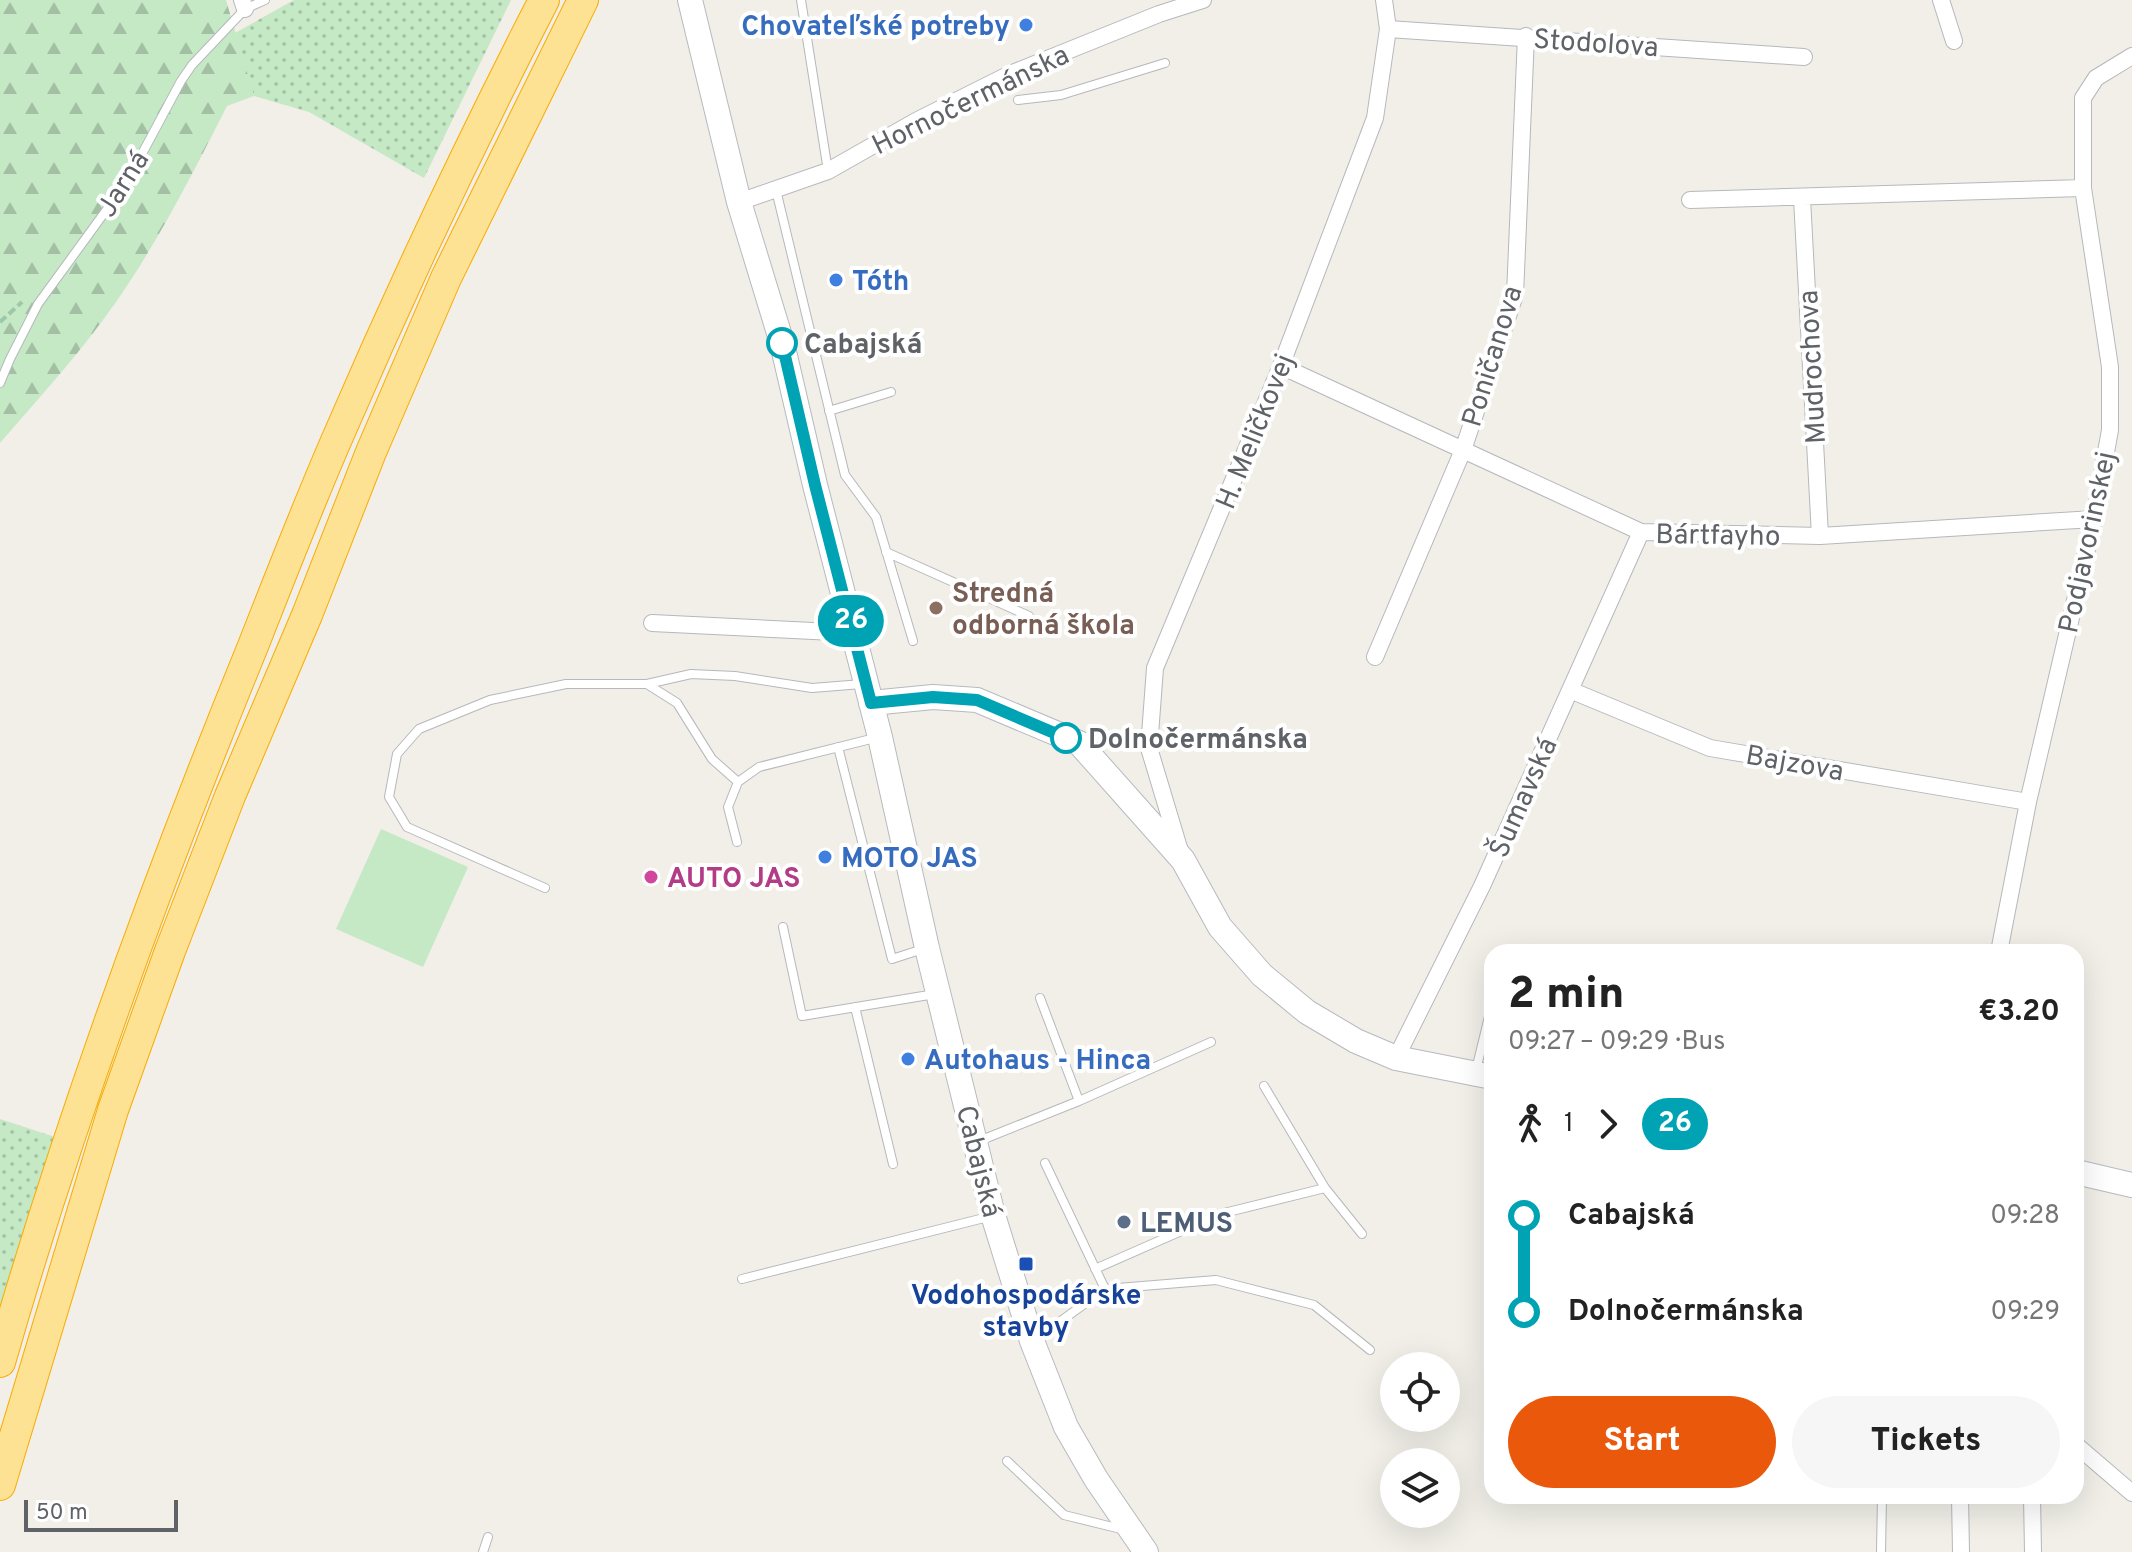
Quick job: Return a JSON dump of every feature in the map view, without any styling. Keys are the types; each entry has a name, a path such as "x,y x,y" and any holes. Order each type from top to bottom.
{"highway":[{"path":"0,1362 83,1097 137,939 197,783 335,442 444,204 544,0"},
{"path":"0,1485 113,1110 230,796 446,278 583,0"}],"main road":[{"name":"Cabajská","path":"690,0 739,202 782,343 880,737 927,948 993,1215 1032,1341 1066,1427 1146,1552"},
{"path":"869,693 977,700 1079,743 1183,860 1220,927 1262,975 1307,1012 1356,1041 1396,1058 1484,1074"},
{"path":"2084,1174 2132,1185"}],"street":[{"name":"Hornočermánska","path":"739,202 828,171 916,121 1156,7 1203,0"},
{"name":"H. Meličkovej","path":"1183,860 1149,748 1155,668 1281,366 1375,118 1388,29 1384,0"},
{"path":"1941,0 1954,41"},
{"name":"Stodolova","path":"1388,29 1804,57"},
{"name":"Poničanova","path":"1375,657 1463,450 1515,295 1526,36"},
{"name":"Podjavorinskej","path":"2001,944 2028,802 2094,519 2110,430 2110,367 2083,188 2083,98 2096,78 2132,56"},
{"path":"1690,200 2083,188"},
{"name":"Mudrochova","path":"1802,198 1820,536"},
{"name":"Bártfayho","path":"1281,366 1641,532 1820,536 2094,519"},
{"name":"Šumavská","path":"1396,1058 1482,886 1641,532"},
{"path":"652,623 854,633"},
{"name":"Bajzova","path":"1570,690 1710,748 2028,802"},
{"path":"2084,1452 2132,1493"},
{"path":"1960,1504 1961,1552"},
{"path":"2032,1504 2033,1552"}],"lane":[{"name":"Jarná","path":"0,383 38,304 136,165 192,65 243,5 265,0"},
{"path":"801,0 828,171"},
{"path":"1018,100 1061,95 1165,63"},
{"path":"776,190 845,475 876,517 913,641"},
{"path":"829,411 891,392"},
{"path":"886,552 1029,616"},
{"path":"545,888 407,827 389,797 397,754 419,729 490,700 566,684 647,684 691,674 735,676 869,693"},
{"path":"647,684 677,703 712,759 738,782"},
{"path":"737,842 728,807 738,782 759,767 880,737"},
{"path":"838,747 892,959 927,948"},
{"path":"783,927 802,1016 939,993"},
{"path":"1040,998 1079,1101"},
{"path":"855,1007 893,1164"},
{"path":"975,1143 1211,1042"},
{"path":"1264,1086 1325,1188 1362,1234"},
{"path":"1045,1163 1105,1289"},
{"path":"1095,1269 1220,1214 1325,1188"},
{"path":"742,1279 993,1215"},
{"path":"1032,1341 1105,1289 1216,1280 1314,1305 1370,1350"},
{"path":"1007,1461 1064,1515 1130,1531"},
{"path":"1881,1552 1882,1504"},
{"path":"483,1552 488,1537"}],"green space":[{"path":"0,0 226,0 254,96 227,106 132,279 74,356 0,443"},
{"path":"294,0 511,0 424,178 309,112 254,96 235,33"},
{"path":"381,829 468,867 423,967 336,929"},
{"path":"0,1119 55,1137 0,1318"}],"bus line":[{"name":"26","path":"782,343 871,703 933,697 977,700 1066,738"}],"place":[{"name":"Chovateľské potreby","path":"1026,25"},
{"name":"Tóth","path":"836,280"},
{"name":"Cabajská","path":"782,343"},
{"name":"Stredná odborná škola","path":"936,608"},
{"name":"Dolnočermánska","path":"1066,738"},
{"name":"MOTO JAS","path":"825,857"},
{"name":"AUTO JAS","path":"651,877"},
{"name":"Autohaus - Hinca","path":"908,1059"},
{"name":"LEMUS","path":"1124,1222"},
{"name":"Vodohospodárske stavby","path":"1026,1264"}]}
